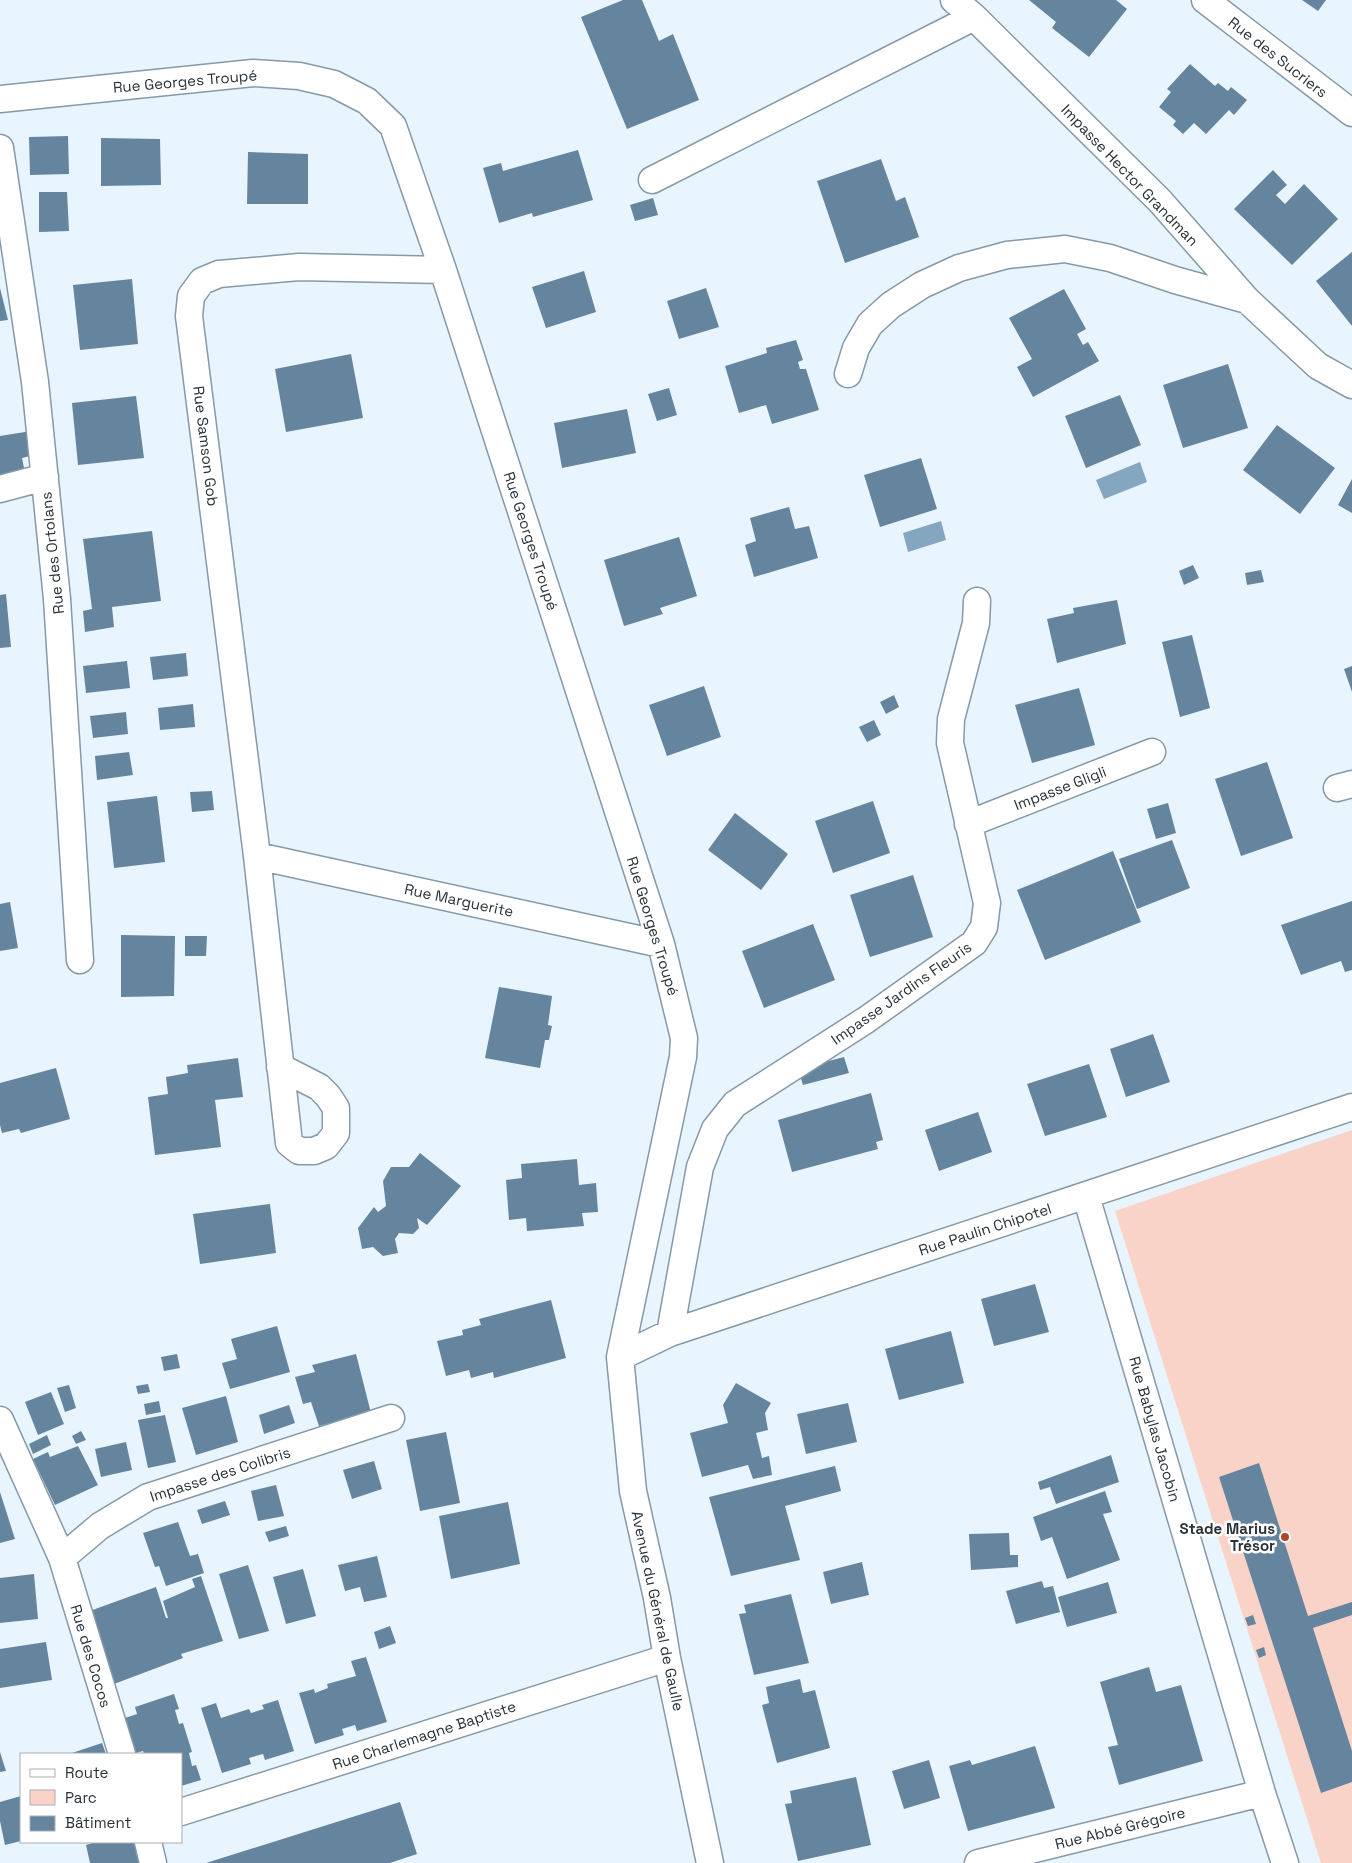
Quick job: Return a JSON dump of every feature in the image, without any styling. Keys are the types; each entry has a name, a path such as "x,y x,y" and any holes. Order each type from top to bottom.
{"street":[{"name":"Impasse Hector Grandman","path":"954,0 974,17 1160,201 1247,300 1318,366 1352,385"},
{"name":"Rue des Sucriers","path":"1205,0 1352,113"},
{"path":"652,180 974,17"},
{"name":"Rue Georges Troupé","path":"0,100 253,73 299,76 334,84 367,101 393,126 443,270 661,944 684,1038 683,1058 620,1357"},
{"name":"Rue des Ortolans","path":"0,148 35,382 57,599 80,960"},
{"path":"848,374 856,348 870,324 891,305 922,285 959,268 1007,255 1065,249 1110,258 1175,280 1247,300"},
{"name":"Rue Samson Gob","path":"280,1067 258,856 189,316 191,296 202,281 218,274 299,267 443,270"},
{"path":"0,490 44,477"},
{"name":"Impasse Jardins Fleuris","path":"670,1333 700,1167 715,1129 735,1104 866,1020 974,943 984,926 987,903 950,743 951,719 976,623 977,601"},
{"name":"Impasse Gligli","path":"968,824 1152,752"},
{"name":"Rue Marguerite","path":"258,856 661,944"},
{"name":"Rue Paulin Chipotel","path":"620,1357 670,1333 1352,1107"},
{"name":"Rue Babylas Jacobin","path":"1086,1196 1262,1793 1285,1863"},
{"name":"Avenue du Général de Gaulle","path":"620,1357 633,1491 657,1598 667,1658 710,1863"},
{"name":"Impasse des Colibris","path":"62,1558 100,1526 148,1497 391,1418"},
{"name":"Rue des Cocos","path":"0,1420 62,1558 122,1753"},
{"name":"Rue Charlemagne Baptiste","path":"182,1812 667,1658"},
{"name":"Rue Abbé Grégoire","path":"986,1862 1262,1793"},
{"path":"148,1843 153,1863"}],"green space":[{"name":"Stade Marius Trésor","path":"1352,1130 1352,1863 1321,1863 1115,1211"}],"water":[{"path":"1140,462 1147,482 1104,499 1096,480"},
{"path":"941,521 946,540 908,552 903,533"}],"building":[{"path":"623,0 642,0 659,41 673,34 699,100 627,129 581,17"},
{"path":"1029,0 1116,0 1127,9 1089,57 1052,28 1056,22"},
{"path":"1302,0 1326,0 1318,11"},
{"path":"1190,64 1215,86 1218,83 1228,91 1231,87 1247,100 1234,115 1229,110 1206,134 1194,123 1183,134 1173,125 1176,121 1159,107 1171,92 1167,89"},
{"path":"68,136 69,174 30,175 29,137"},
{"path":"101,138 160,139 161,185 101,186"},
{"path":"578,150 593,200 533,217 532,213 499,223 483,168 501,163 503,171"},
{"path":"248,152 308,154 308,204 247,204"},
{"path":"881,159 896,201 905,197 919,237 845,263 817,181"},
{"path":"1273,170 1287,185 1276,195 1285,204 1304,184 1338,219 1292,265 1234,209"},
{"path":"39,192 67,192 69,231 39,232"},
{"path":"653,198 658,215 635,221 630,205"},
{"path":"1352,252 1352,326 1316,281"},
{"path":"584,271 596,312 546,328 532,287"},
{"path":"132,279 138,344 80,350 73,285"},
{"path":"0,288 8,320 0,321"},
{"path":"706,288 719,327 679,339 667,301"},
{"path":"1064,289 1086,329 1077,334 1083,345 1088,342 1099,361 1033,397 1017,367 1032,359 1009,318"},
{"path":"796,340 803,360 798,362 800,369 806,369 819,410 772,424 766,405 739,413 725,366 767,353 766,348"},
{"path":"351,354 363,418 286,432 275,369"},
{"path":"1228,364 1248,428 1183,448 1163,385"},
{"path":"669,388 677,415 657,421 648,394"},
{"path":"1120,395 1141,445 1086,468 1065,416"},
{"path":"136,396 144,458 78,465 72,403"},
{"path":"627,409 636,453 562,468 554,423"},
{"path":"1277,425 1335,468 1300,514 1243,470"},
{"path":"31,431 34,455 22,458 25,473 0,477 0,436"},
{"path":"921,458 937,509 880,527 864,475"},
{"path":"1352,479 1352,513 1338,505"},
{"path":"789,507 795,529 809,526 818,558 754,577 745,545 756,541 750,518"},
{"path":"152,531 161,601 112,607 114,627 85,632 83,611 92,609 83,539"},
{"path":"679,537 697,596 660,608 663,614 624,626 604,560"},
{"path":"1193,565 1199,578 1184,585 1179,571"},
{"path":"1261,570 1264,582 1247,585 1245,573"},
{"path":"6,594 11,647 0,648 0,595"},
{"path":"1117,600 1126,644 1057,663 1047,619 1074,613 1073,608"},
{"path":"1192,635 1210,708 1180,717 1162,642"},
{"path":"186,653 188,676 153,680 150,657"},
{"path":"127,661 130,688 86,693 83,666"},
{"path":"1352,666 1352,692 1344,669"},
{"path":"704,686 721,737 667,756 649,705"},
{"path":"1079,688 1095,745 1032,763 1015,705"},
{"path":"894,695 899,707 886,714 880,702"},
{"path":"193,704 195,727 160,730 158,708"},
{"path":"126,712 128,734 93,738 90,716"},
{"path":"874,720 881,735 867,742 859,727"},
{"path":"129,752 133,775 97,780 95,756"},
{"path":"1267,762 1293,838 1241,856 1215,779"},
{"path":"212,791 214,810 192,812 190,792"},
{"path":"157,796 165,862 114,868 107,802"},
{"path":"873,801 890,853 833,873 815,821"},
{"path":"1168,803 1176,833 1156,839 1147,809"},
{"path":"735,813 788,854 761,890 708,850"},
{"path":"1172,840 1190,888 1137,909 1119,859"},
{"path":"1113,851 1141,922 1045,960 1017,890"},
{"path":"913,875 933,937 870,957 850,895"},
{"path":"1352,901 1352,970 1345,972 1341,961 1301,975 1281,925"},
{"path":"10,902 18,948 0,951 0,904"},
{"path":"813,924 835,980 764,1008 742,951"},
{"path":"121,935 175,936 174,996 121,997"},
{"path":"185,936 207,936 206,956 185,956"},
{"path":"499,987 552,996 548,1025 552,1026 549,1040 545,1040 540,1068 485,1058"},
{"path":"1153,1034 1170,1082 1126,1097 1110,1049"},
{"path":"844,1057 849,1073 803,1085 798,1069"},
{"path":"238,1058 243,1097 215,1100 221,1147 155,1155 148,1097 168,1094 166,1077 188,1073 187,1065"},
{"path":"1089,1064 1107,1117 1045,1136 1027,1084"},
{"path":"56,1068 70,1119 21,1133 19,1129 2,1133 0,1125 0,1083"},
{"path":"871,1093 883,1140 876,1142 878,1149 792,1172 778,1120"},
{"path":"978,1112 992,1152 939,1171 925,1130"},
{"path":"420,1153 461,1186 427,1225 417,1218 419,1228 413,1234 399,1233 395,1239 398,1253 383,1256 373,1247 362,1249 358,1228 374,1207 378,1212 386,1206 383,1181 391,1167 409,1167"},
{"path":"577,1159 579,1185 596,1183 598,1212 582,1213 584,1226 527,1231 526,1218 509,1220 506,1180 522,1178 521,1164"},
{"path":"270,1204 276,1253 200,1264 193,1214"},
{"path":"1035,1284 1049,1332 994,1346 981,1299"},
{"path":"551,1300 566,1358 494,1378 493,1372 471,1378 469,1370 446,1376 437,1341 463,1335 462,1330 481,1325 479,1319"},
{"path":"277,1326 290,1372 230,1389 222,1363 237,1359 231,1339"},
{"path":"951,1331 964,1383 899,1400 885,1349"},
{"path":"177,1354 180,1368 164,1371 161,1357"},
{"path":"356,1354 371,1413 319,1426 311,1402 303,1404 295,1377 315,1372 312,1365"},
{"path":"736,1383 771,1403 765,1413 768,1430 756,1433 762,1458 769,1456 772,1475 753,1479 748,1465 702,1477 690,1433 728,1423 723,1405"},
{"path":"148,1384 150,1392 138,1394 136,1386"},
{"path":"69,1385 76,1408 65,1412 57,1388"},
{"path":"51,1392 64,1424 38,1435 25,1402"},
{"path":"226,1396 238,1442 196,1455 182,1408"},
{"path":"159,1401 161,1412 146,1415 144,1404"},
{"path":"848,1403 857,1442 806,1454 797,1414"},
{"path":"289,1405 295,1423 264,1434 259,1415"},
{"path":"165,1415 176,1462 148,1468 138,1420"},
{"path":"81,1431 86,1440 76,1444 72,1436"},
{"path":"446,1432 460,1503 420,1511 406,1440"},
{"path":"47,1435 51,1445 33,1454 29,1444"},
{"path":"126,1442 132,1470 101,1477 95,1449"},
{"path":"78,1446 98,1485 55,1505 33,1459 48,1452 50,1457"},
{"path":"1111,1455 1119,1482 1056,1504 1050,1487 1040,1490 1038,1482"},
{"path":"374,1461 382,1489 352,1499 343,1470"},
{"path":"1259,1463 1308,1616 1352,1602 1352,1615 1313,1628 1352,1751 1352,1782 1321,1793 1219,1477"},
{"path":"835,1466 841,1491 785,1506 800,1560 731,1576 709,1497"},
{"path":"276,1485 284,1516 258,1521 251,1491"},
{"path":"1105,1491 1112,1512 1103,1514 1120,1560 1067,1579 1052,1537 1041,1541 1033,1517"},
{"path":"0,1492 15,1539 0,1543"},
{"path":"225,1501 230,1515 202,1524 197,1510"},
{"path":"508,1502 520,1564 451,1579 439,1516"},
{"path":"178,1522 190,1556 198,1554 204,1573 166,1586 159,1566 155,1567 143,1533"},
{"path":"286,1526 289,1536 269,1542 265,1532"},
{"path":"1009,1533 1010,1555 1018,1555 1018,1567 971,1570 969,1534"},
{"path":"377,1556 387,1597 364,1602 360,1587 345,1591 338,1565"},
{"path":"862,1562 869,1595 831,1604 823,1572"},
{"path":"248,1565 269,1631 239,1639 219,1574"},
{"path":"303,1569 316,1616 286,1624 273,1577"},
{"path":"34,1574 38,1619 0,1623 0,1578"},
{"path":"201,1576 223,1641 181,1654 183,1658 114,1684 87,1612 156,1587 166,1618 168,1618 163,1601 195,1587 192,1579"},
{"path":"1042,1581 1044,1588 1053,1586 1060,1612 1016,1624 1006,1591"},
{"path":"1108,1582 1117,1613 1067,1627 1058,1597"},
{"path":"791,1594 809,1663 754,1675 739,1614 746,1613 744,1605"},
{"path":"1253,1615 1256,1624 1248,1626 1245,1618"},
{"path":"390,1626 396,1643 379,1649 374,1632"},
{"path":"46,1642 52,1680 0,1688 0,1649"},
{"path":"1264,1647 1266,1655 1259,1658 1256,1650"},
{"path":"366,1657 387,1722 357,1731 355,1725 342,1729 344,1735 315,1744 299,1693 314,1689 315,1693 328,1688 327,1684 356,1676 351,1661"},
{"path":"1149,1667 1156,1692 1181,1685 1203,1761 1119,1785 1108,1747 1118,1745 1100,1682"},
{"path":"800,1679 803,1693 815,1690 830,1748 777,1763 762,1705 769,1703 766,1687"},
{"path":"174,1694 179,1709 175,1710 179,1724 183,1723 192,1752 189,1753 192,1766 196,1765 201,1780 182,1786 182,1753 144,1753 143,1751 136,1753 125,1718 137,1714 135,1707"},
{"path":"278,1700 294,1751 265,1760 263,1754 249,1758 251,1764 222,1773 201,1708 216,1703 221,1718 249,1709 251,1713 264,1709 262,1705"},
{"path":"102,1743 106,1753 72,1753"},
{"path":"1035,1746 1055,1808 968,1831 949,1766 970,1760 972,1765"},
{"path":"0,1752 6,1771 0,1772"},
{"path":"929,1760 940,1798 904,1809 892,1771"},
{"path":"856,1777 871,1845 798,1861 785,1804 792,1803 790,1791"},
{"path":"20,1796 20,1841 5,1845 0,1821 0,1802"},
{"path":"400,1802 417,1854 390,1863 206,1863"},
{"path":"93,1843 135,1843 139,1863 90,1863 86,1845"}],"place":[{"name":"Stade Marius Trésor","path":"1285,1537"}]}
